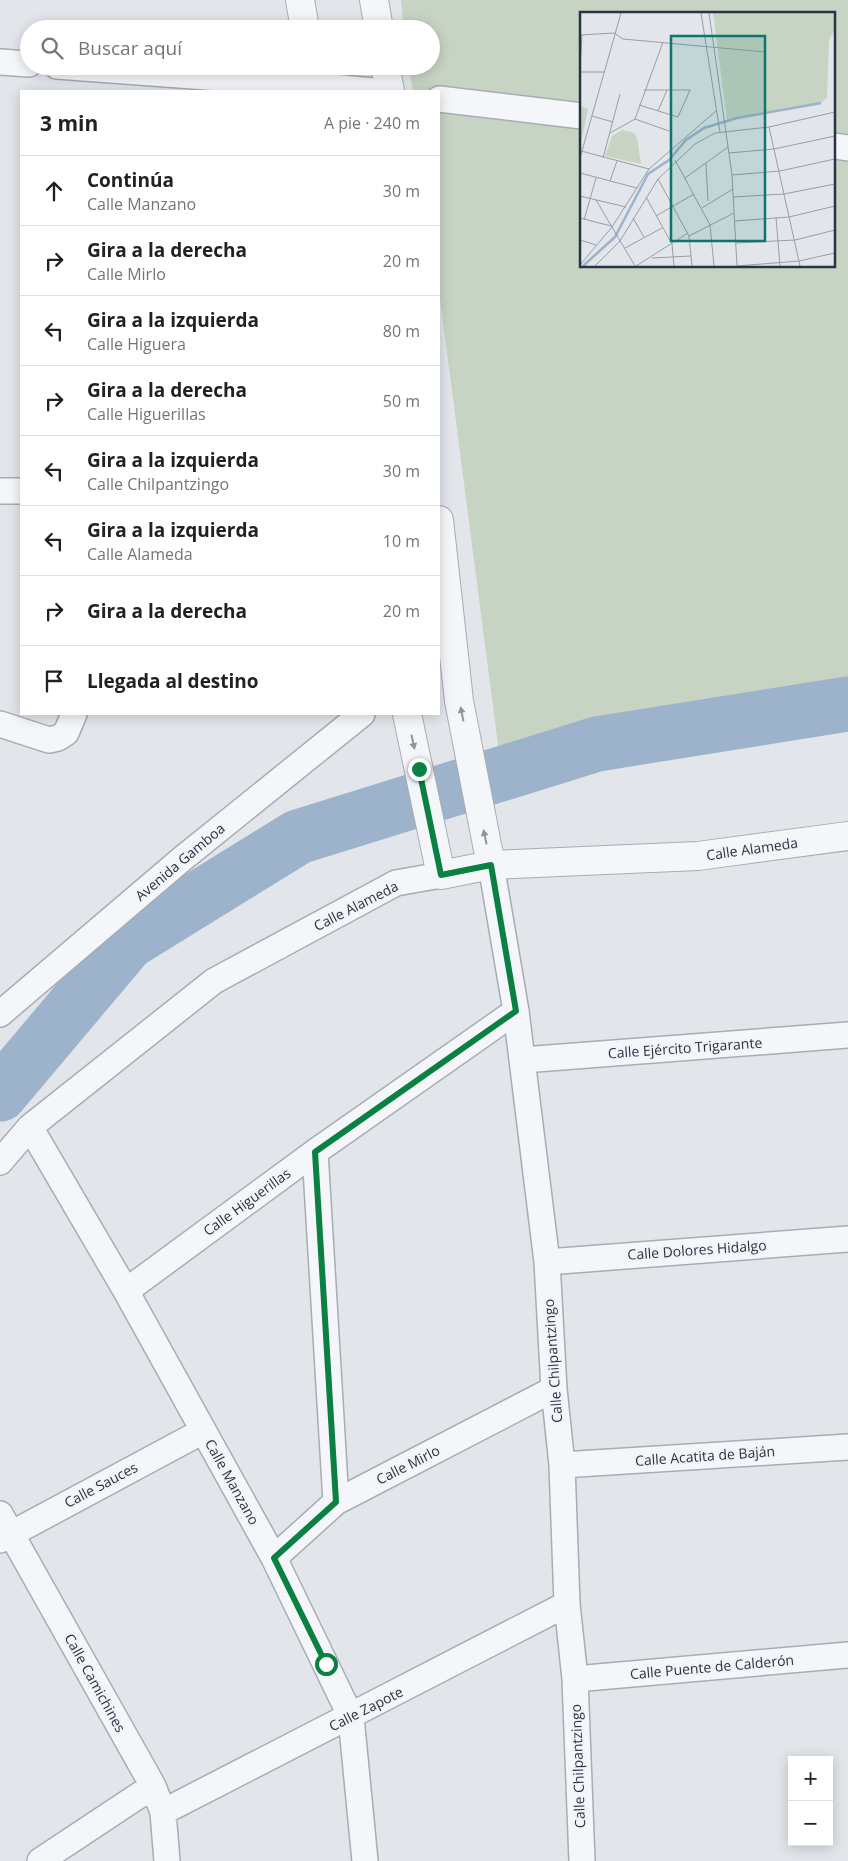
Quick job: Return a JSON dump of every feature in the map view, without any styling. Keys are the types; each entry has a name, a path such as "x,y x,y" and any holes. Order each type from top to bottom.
{"street":[{"path":"300,0 303,20"},
{"path":"374,0 377,20"},
{"path":"0,62 20,63"},
{"path":"211,75 313,81 366,90"},
{"path":"387,75 390,90"},
{"path":"440,99 580,116"},
{"path":"0,491 20,491"},
{"path":"440,529 459,701 491,865"},
{"path":"0,724 49,740 58,738 66,732 74,715"},
{"name":"Avenida Gamboa","path":"0,1014 190,853 361,715"},
{"path":"407,715 441,875"},
{"name":"Calle Alameda","path":"0,1162 30,1127 214,981 396,883 491,865 698,856 848,836"},
{"name":"Calle Chilpantzingo","path":"491,865 523,1060 547,1262 554,1389 562,1465 567,1604 575,1679 582,1861"},
{"name":"Calle Higuerillas","path":"126,1291 315,1152 516,1011"},
{"name":"Calle Ejército Trigarante","path":"523,1060 848,1035"},
{"name":"Calle Manzano","path":"30,1127 126,1291 274,1558 351,1717 365,1861"},
{"path":"315,1152 336,1502"},
{"name":"Calle Dolores Hidalgo","path":"547,1262 848,1239"},
{"name":"Calle Mirlo","path":"274,1558 336,1502 554,1389"},
{"name":"Calle Sauces","path":"4,1529 203,1431"},
{"name":"Calle Acatita de Baján","path":"562,1465 848,1447"},
{"name":"Calle Camichines","path":"4,1529 153,1786 163,1812 166,1861"},
{"name":"Calle Zapote","path":"163,1812 351,1717 567,1604"},
{"name":"Calle Puente de Calderón","path":"575,1679 848,1655"},
{"path":"40,1861 153,1786"}],"green space":[{"path":"401,0 848,0 848,694 603,735 500,760 440,299 440,90 413,90 410,75 440,75 440,20 403,20"}],"waterway":[{"path":"0,1094 128,942 298,837 597,744 848,704"}],"route":[{"path":"326,1664 274,1558 336,1502 315,1152 516,1011 491,865 441,875 419,769"}]}
